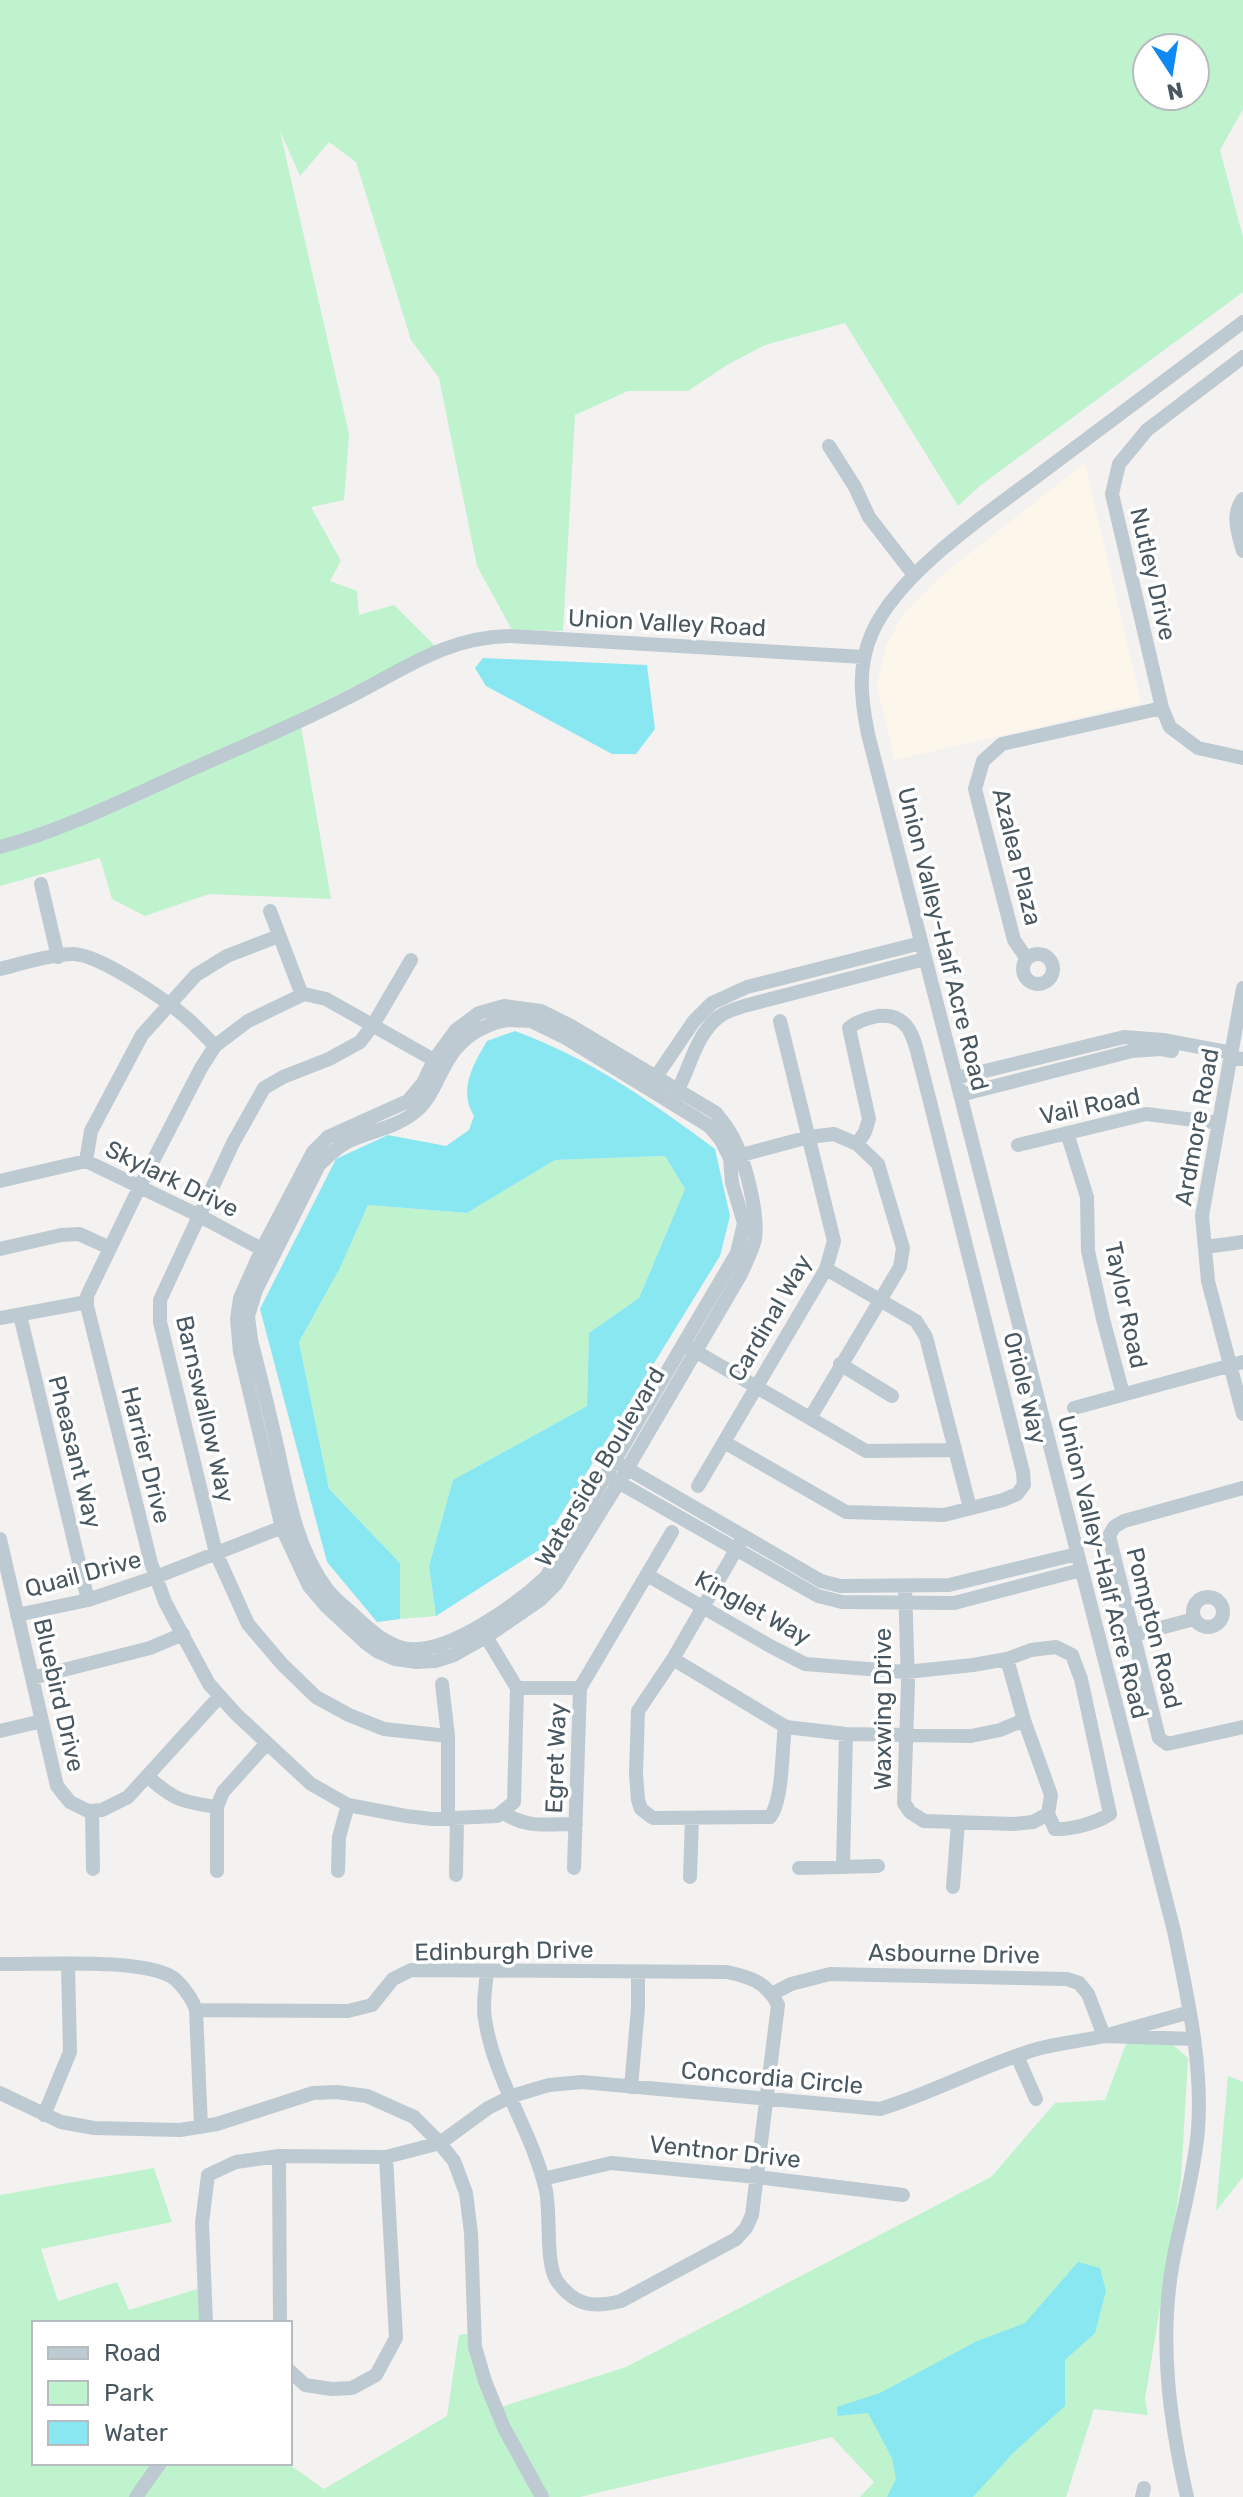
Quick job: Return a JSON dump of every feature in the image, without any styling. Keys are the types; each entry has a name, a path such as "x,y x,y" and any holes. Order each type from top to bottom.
{"street":[{"path":"864,657 882,614 914,575 978,522 1243,322"},
{"name":"Nutley Drive","path":"1243,357 1147,430 1119,464 1112,494 1162,708 1170,727 1198,748 1243,758"},
{"path":"829,446 855,487 869,517 914,575"},
{"path":"1243,499 1235,519 1243,551"},
{"name":"Union Valley Road","path":"0,847 75,823 461,642 510,636 864,657"},
{"name":"Union Valley-Half Acre Road","path":"864,657 860,690 868,734 1174,1931 1190,2012 1198,2070 1198,2128 1190,2191 1172,2268 1167,2320 1171,2417 1187,2497"},
{"name":"Azalea Plaza","path":"1027,959 1014,940 975,789 983,761 1002,744 1162,708"},
{"path":"41,884 58,957"},
{"path":"270,911 302,995"},
{"path":"86,1161 91,1131 142,1035 196,975 227,956 279,936"},
{"path":"652,1082 694,1021 712,1003 747,987 921,943"},
{"path":"0,969 74,953 91,958 133,981 188,1019 215,1046"},
{"path":"674,1096 692,1055 720,1016 744,1006 925,959"},
{"name":"Barnswallow Way","path":"411,960 360,1042 264,1088 233,1143 160,1300 160,1322 216,1553 248,1624 316,1697 384,1729 448,1736"},
{"name":"Ardmore Road","path":"1243,988 1237,1058 1219,1123 1202,1216 1208,1281 1237,1364 1243,1414"},
{"path":"0,1318 87,1302 87,1296 139,1188 201,1068 215,1046 248,1021 302,995 326,999 439,1063"},
{"name":"Oriole Way","path":"724,1442 846,1512 944,1515 1017,1494 1024,1485 909,1026 887,1015 871,1017 849,1028 869,1119 857,1144"},
{"name":"Waterside Boulevard","path":"531,1021 652,1082 709,1126 736,1157 732,1183 744,1223 737,1253 689,1347 613,1479 546,1577 483,1631 420,1650 402,1648 377,1636 327,1590 288,1525 248,1316 268,1253 319,1165 332,1151 349,1141 392,1126 415,1112 431,1095 439,1063 472,1033 490,1023 531,1021"},
{"name":"Cardinal Way","path":"698,1486 826,1269 834,1241 780,1021"},
{"path":"956,1078 1124,1037 1163,1040 1227,1052 1237,1058"},
{"path":"960,1095 1132,1051 1161,1049 1222,1060 1237,1058"},
{"path":"1031,1059 1038,1065 1037,1075"},
{"name":"Vail Road","path":"1018,1145 1146,1114 1219,1123"},
{"name":"Taylor Road","path":"1067,1133 1087,1197 1088,1251 1123,1394"},
{"path":"736,1157 809,1137 834,1134 857,1144 878,1164 903,1248 900,1267 810,1418"},
{"name":"Skylark Drive","path":"0,1181 86,1161 268,1253"},
{"path":"0,1249 79,1234 110,1248"},
{"path":"1205,1247 1243,1242"},
{"path":"826,1269 916,1321 926,1337 970,1508"},
{"name":"Harrier Drive","path":"87,1302 156,1577 165,1602 209,1684 311,1784 348,1805 406,1816 452,1818 497,1816 502,1812"},
{"name":"Pheasant Way","path":"20,1315 88,1600"},
{"path":"689,1347 866,1451 954,1450"},
{"path":"840,1364 892,1396"},
{"path":"1074,1408 1237,1364"},
{"path":"621,1465 818,1596 842,1602 954,1603 1081,1570"},
{"path":"613,1479 821,1581 840,1586 949,1585 1077,1554"},
{"name":"Pompton Road","path":"1243,1488 1124,1521 1114,1527 1109,1536 1159,1738 1167,1744 1243,1727"},
{"name":"Quail Drive","path":"17,1615 88,1600 288,1525"},
{"name":"Egret Way","path":"574,1868 580,1688 672,1532"},
{"path":"740,1542 673,1659 638,1711 636,1774 641,1809 653,1818 770,1817 777,1797 785,1726"},
{"name":"Bluebird Drive","path":"1,1546 57,1786 70,1802 92,1811"},
{"path":"1019,1568 1022,1585"},
{"name":"Kinglet Way","path":"647,1575 805,1664 906,1672 973,1665 1056,1647 1072,1655 1081,1679 1110,1814 1063,1829 1055,1829 1048,1814"},
{"name":"Waxwing Drive","path":"905,1587 904,1803 910,1812 924,1821 1014,1824 1033,1822 1048,1814"},
{"path":"1134,1635 1194,1619"},
{"path":"483,1631 517,1688 514,1802 502,1812 518,1822 576,1824"},
{"path":"32,1678 150,1648 183,1634"},
{"path":"673,1659 785,1726 846,1734 971,1736 1000,1730 1024,1720"},
{"path":"1007,1659 1024,1720 1051,1795 1048,1814"},
{"path":"442,1684 456,1875"},
{"path":"517,1688 580,1688"},
{"path":"93,1869 92,1811 102,1810 128,1797 220,1696"},
{"path":"0,1731 42,1721"},
{"path":"843,1867 846,1734"},
{"path":"217,1871 217,1807 223,1792 267,1743"},
{"path":"147,1776 167,1794 183,1802 217,1807"},
{"path":"338,1871 339,1837 348,1805"},
{"path":"690,1877 692,1818"},
{"path":"953,1887 958,1823"},
{"path":"799,1868 878,1866"},
{"path":"0,1964 119,1965 148,1969 174,1978 194,2002 196,2010 201,2127"},
{"path":"44,2115 70,2052 68,1965"},
{"name":"Edinburgh Drive","path":"196,2010 348,2011 372,2005 393,1979 411,1970 727,1972 753,1977 772,1994"},
{"path":"487,1971 484,2017 498,2067 534,2150 543,2179 549,2209 550,2263 555,2278 580,2302 600,2306 621,2301 736,2239 746,2228 752,2215 778,2005 772,1994"},
{"path":"631,2087 638,1972"},
{"name":"Asbourne Drive","path":"772,1994 791,1984 830,1974 1067,1979 1079,1983 1088,1994 1104,2036"},
{"name":"Concordia Circle","path":"440,2143 488,2108 511,2096 549,2085 582,2082 880,2109 1038,2049 1104,2036 1190,2012"},
{"name":"Concordia Circle","path":"1104,2036 1194,2039"},
{"path":"1017,2056 1036,2099"},
{"path":"0,2093 61,2122 94,2128 180,2130 201,2127 313,2093 337,2092 367,2096 414,2117 454,2161 466,2193 471,2233 475,2347 504,2428 542,2497"},
{"path":"206,2321 202,2223 208,2175 236,2162 279,2156 386,2157 440,2143"},
{"path":"279,2156 280,2321"},
{"path":"292,2373 305,2385 352,2388 376,2375 396,2338 386,2157"},
{"name":"Ventnor Drive","path":"543,2179 611,2163 903,2195"},
{"path":"136,2497 159,2465"}],"shaded area":[{"path":"1085,463 1141,703 895,760 877,686 886,646 904,613 941,576"}],"green space":[{"path":"0,0 1243,0 1243,109 1220,150 1243,237 1243,292 981,485 958,506 845,323 765,345 688,391 628,391 575,415 563,631 512,630 477,566 439,378 411,340 356,162 329,142 300,176 280,131 349,434 344,500 311,507 341,561 330,581 357,591 359,615 394,605 435,646 299,714 331,899 209,894 145,916 112,899 100,858 0,886"},
{"path":"665,1156 685,1189 639,1298 589,1333 587,1406 453,1480 429,1566 436,1616 400,1619 400,1563 329,1489 299,1342 340,1268 368,1205 467,1213 555,1160"},
{"path":"1126,2044 1172,2044 1188,2058 1181,2180 1145,2399 1148,2415 1094,2409 1066,2497 860,2497 874,2482 832,2437 580,2497 0,2497 0,2195 154,2168 172,2222 41,2249 58,2301 117,2282 129,2310 204,2287 203,2321 32,2321 32,2465 290,2465 324,2489 447,2416 459,2335 471,2333 495,2409 626,2367 991,2177 1055,2103 1105,2100"},
{"path":"1228,2076 1243,2082 1243,2177 1216,2211"}],"water":[{"path":"483,658 647,665 655,729 636,754 612,754 486,686 475,668"},
{"path":"515,1031 569,1054 619,1082 715,1149 730,1216 720,1256 539,1550 436,1616 429,1566 453,1480 587,1406 589,1333 639,1298 685,1189 665,1156 555,1160 467,1213 368,1205 340,1268 299,1342 329,1489 400,1563 400,1619 377,1622 327,1562 260,1309 336,1159 388,1135 446,1146 469,1130 474,1116 469,1106 467,1087 473,1068 487,1041"},
{"path":"1078,2262 1100,2268 1106,2291 1095,2333 1065,2360 1065,2406 1013,2453 973,2497 887,2497 896,2479 892,2458 868,2413 838,2416 837,2407 880,2393 977,2341 1025,2323"}]}
